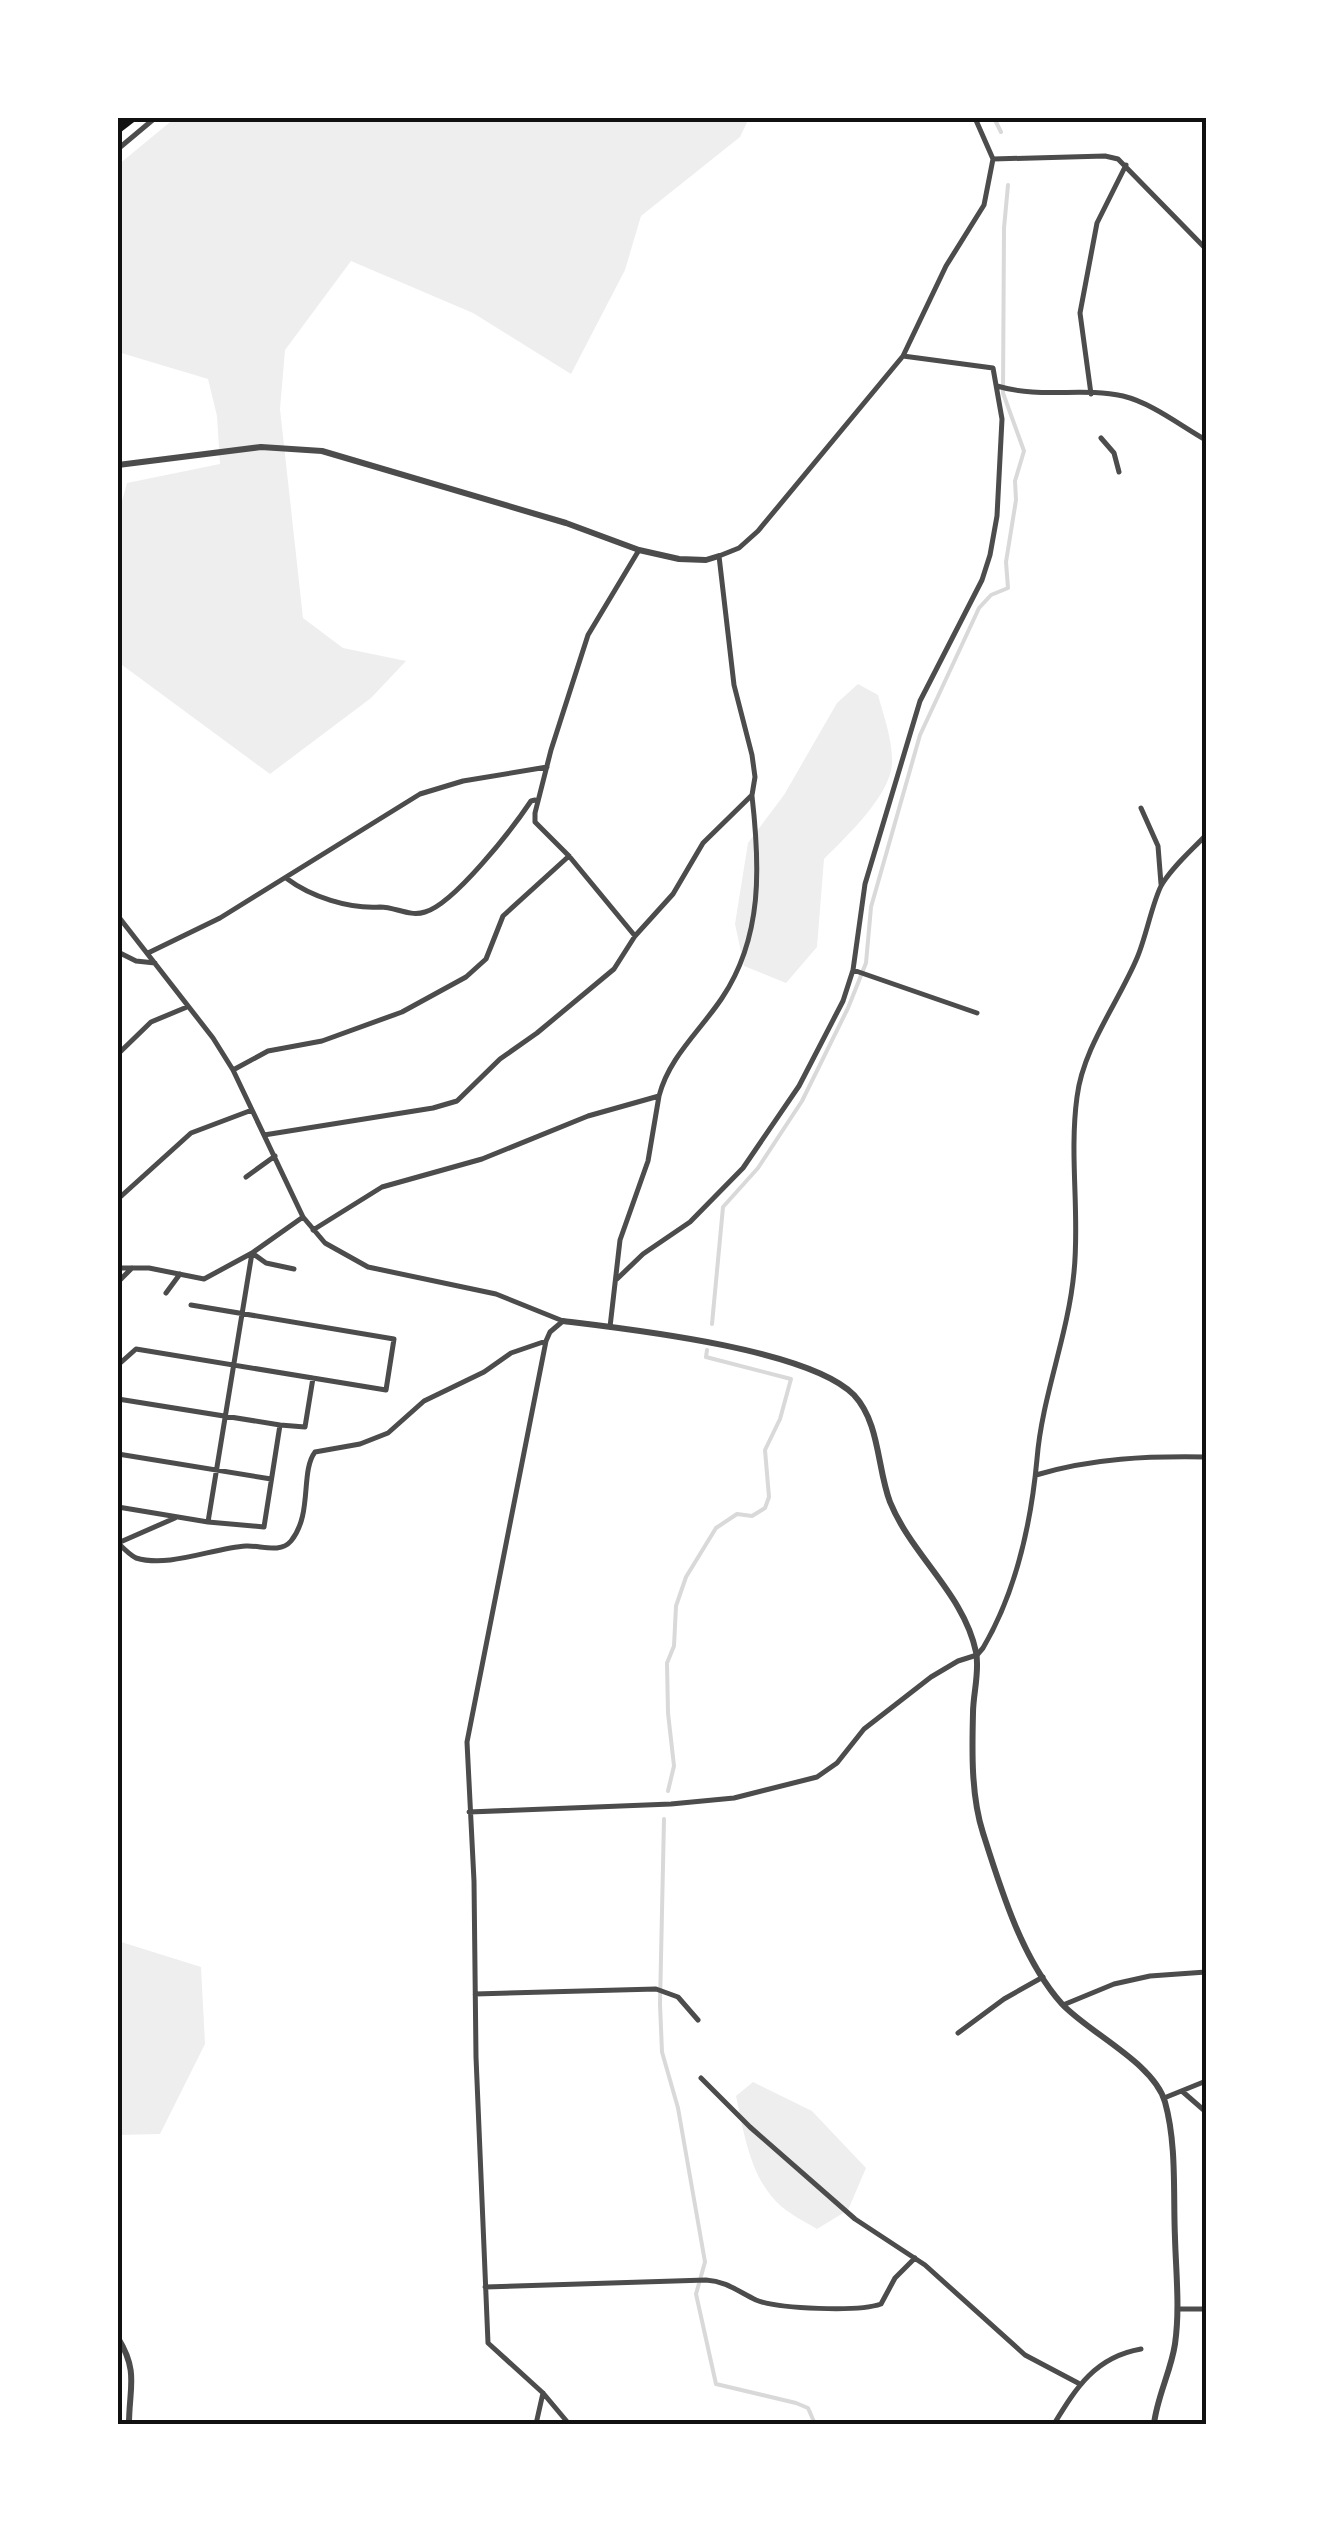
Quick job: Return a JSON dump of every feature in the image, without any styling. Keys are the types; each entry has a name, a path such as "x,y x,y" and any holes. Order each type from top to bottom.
{"highway":[{"path":"118,128 131,118"}],"street":[{"path":"118,149 155,118"},
{"path":"118,465 261,447 322,450 566,523 639,550 706,560 739,548 758,531 903,356 946,266 984,205 993,159 975,118"},
{"path":"993,159 1118,159 1206,249"},
{"path":"1090,394 1080,313 1097,223 1126,165"},
{"path":"617,1279 643,1254 690,1222 742,1168 824,1043 855,970 865,884 920,702 982,580 990,555 997,516 1001,434 993,368 903,356"},
{"path":"996,386 1020,393 1119,395 1136,400 1206,440"},
{"path":"1100,438 1114,453 1120,472"},
{"path":"635,936 536,822 537,800 594,621 639,550"},
{"path":"610,1327 620,1240 648,1161 664,1076 722,997 748,948 758,881 752,795 755,777 734,685 719,556"},
{"path":"148,953 220,918 420,794 463,781 547,767"},
{"path":"264,1135 433,1108 458,1100 500,1059 614,968 635,936 673,894 703,843 752,795"},
{"path":"286,878 300,888 362,910 390,908 410,914 424,913 440,906 458,888 531,801 537,800"},
{"path":"1141,808 1158,846 1161,887"},
{"path":"469,1812 734,1798 817,1777 837,1762 864,1729 931,1676 977,1654 989,1638 1011,1585 1029,1525 1036,1458 1074,1274 1072,1190 1079,1084 1138,955 1161,887 1206,835"},
{"path":"232,1070 268,1051 322,1041 402,1012 466,978 486,959 503,916 569,856"},
{"path":"118,916 213,1038 303,1217 336,1251 368,1267 496,1294 563,1321 726,1346 818,1374 854,1395 868,1418 890,1500 908,1537 958,1608 977,1654 972,1712 979,1816 1004,1892 1043,1976 1064,2005 1141,2070 1164,2098 1172,2142 1178,2310 1174,2350 1154,2424"},
{"path":"118,952 136,961 155,963"},
{"path":"855,970 978,1013"},
{"path":"118,1054 152,1022 187,1007"},
{"path":"313,1230 382,1187 482,1159 588,1116 660,1096"},
{"path":"118,1198 191,1133 252,1110"},
{"path":"246,1178 275,1156"},
{"path":"118,1268 204,1279 252,1253 303,1217"},
{"path":"252,1253 266,1264 294,1269"},
{"path":"208,1522 252,1253"},
{"path":"118,1282 132,1268"},
{"path":"166,1293 180,1274"},
{"path":"118,1366 136,1350 386,1390 394,1339 191,1304"},
{"path":"563,1321 546,1341 467,1742 488,2344 542,2393 569,2424"},
{"path":"177,1517 118,1543 134,1557 146,1558 198,1556 249,1545 282,1548 290,1542 307,1501 308,1466 315,1452 370,1441 388,1433 424,1401 484,1372 511,1353 546,1341"},
{"path":"118,1398 305,1427 314,1378"},
{"path":"118,1507 264,1527 280,1424"},
{"path":"118,1454 270,1479"},
{"path":"1036,1475 1115,1458 1206,1457"},
{"path":"1064,2005 1114,1984 1150,1976 1206,1972"},
{"path":"958,2033 1043,1976"},
{"path":"475,1994 667,1990 678,1996 698,2020"},
{"path":"701,2078 855,2219 954,2289 1025,2356 1078,2383"},
{"path":"1164,2098 1206,2081"},
{"path":"1182,2092 1206,2112"},
{"path":"485,2287 690,2279 724,2283 766,2302 861,2308 881,2304 895,2278 914,2258"},
{"path":"1178,2310 1206,2309"},
{"path":"118,2338 129,2357 133,2376 128,2424"},
{"path":"1054,2424 1078,2383 1129,2351 1141,2349"},
{"path":"536,2424 542,2393"}],"shaded area":[{"path":"175,118 749,118 740,137 641,216 625,270 571,374 473,313 351,261 285,350 280,409 303,618 343,648 406,661 371,698 270,774 118,662 118,516 127,483 220,464 217,416 208,379 118,352 118,165"},
{"path":"858,684 878,695 888,729 892,764 883,789 865,816 824,859 817,947 786,983 744,966 735,924 748,843 784,795 837,703"},
{"path":"118,1941 201,1967 205,2044 160,2134 118,2135"},
{"path":"753,2082 812,2111 866,2168 848,2210 817,2229 782,2207 756,2170 736,2096"}],"waterway":[{"path":"994,118 1001,132"},
{"path":"712,1324 723,1207 758,1168 802,1101 848,1008 866,963 871,907 920,735 979,608 991,595 1008,588 1006,562 1016,500 1015,481 1024,451 1003,393 1008,185"},
{"path":"668,1791 674,1766 667,1663 674,1646 676,1606 686,1577 716,1528 737,1514 752,1516 765,1508 769,1497 765,1450 780,1419 791,1379 706,1357 707,1350"},
{"path":"664,1819 662,2052 678,2108 705,2262 696,2294 716,2384 796,2403 808,2408 815,2424"}]}
